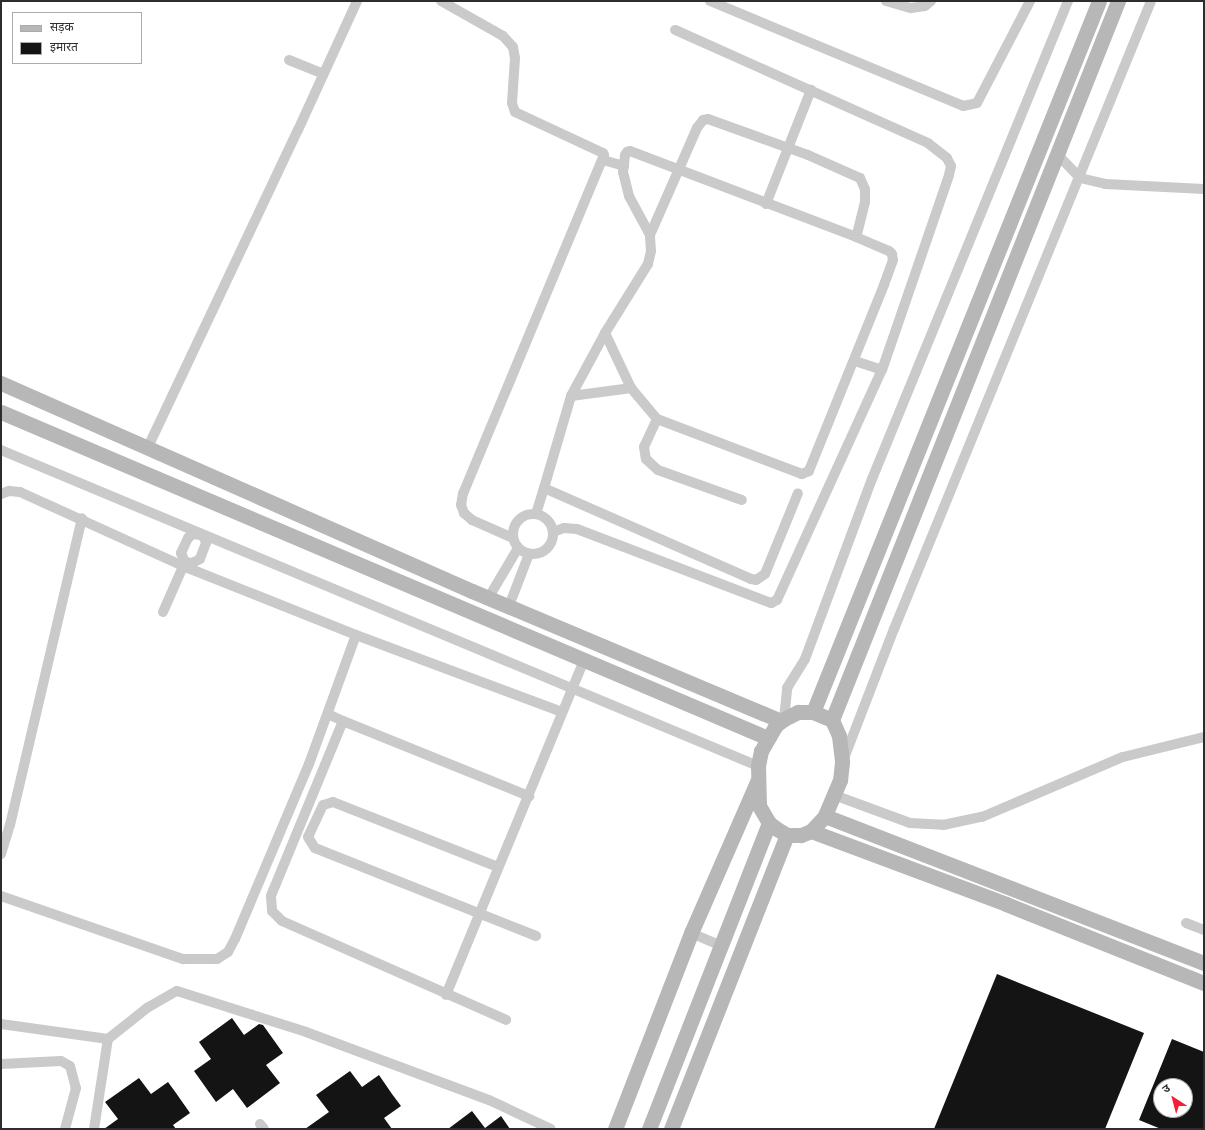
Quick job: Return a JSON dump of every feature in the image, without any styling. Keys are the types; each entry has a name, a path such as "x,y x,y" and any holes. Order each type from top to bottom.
{"street":[{"path":"148,447 357,1"},
{"path":"441,1 503,36 510,43 515,58 512,103 515,112 603,153 603,160 463,493 461,505 464,513 472,520 513,538"},
{"path":"710,1 963,106 977,103 1030,1"},
{"path":"886,1 911,8 925,6 931,1"},
{"path":"782,720 787,688 805,659 872,479 1068,1"},
{"path":"813,712 1098,1"},
{"path":"832,720 1118,1"},
{"path":"842,762 900,614 1080,178 1151,1"},
{"path":"553,532 564,528 577,529 771,603 780,598 882,370 944,191 951,166 947,158 928,143 675,30"},
{"path":"289,60 323,74"},
{"path":"766,204 811,90"},
{"path":"650,235 680,170 697,128 703,120 708,119 788,147 860,178 865,189 865,202 856,237"},
{"path":"536,514 571,396 605,333 648,264 651,251 650,235 629,196 623,172 626,153 630,151 856,237 890,251 893,256 894,260 855,361 811,469 806,474 656,419 631,388 605,333"},
{"path":"1057,154 1080,178 1105,184 1204,189"},
{"path":"603,160 624,166"},
{"path":"855,361 882,370"},
{"path":"1,383 489,598 782,720"},
{"path":"571,396 631,388"},
{"path":"1,412 768,738"},
{"path":"656,419 644,447 646,459 650,463 658,470 742,500"},
{"path":"1,450 572,687 758,766"},
{"path":"544,488 756,580 765,574 798,493"},
{"path":"1,494 9,491 20,492 184,564 356,635 562,712"},
{"path":"256,520 267,500"},
{"path":"529,514 536,514 547,520 553,532 552,539 546,549 535,554 529,554 518,548 513,538 513,531 518,520 529,514"},
{"path":"1,854 10,825 82,518"},
{"path":"163,612 184,564 181,553 188,538 193,534 202,534"},
{"path":"184,564 192,563 200,559 206,544 202,534"},
{"path":"489,598 518,548"},
{"path":"509,606 529,554"},
{"path":"1,896 183,959 217,959 228,952 235,939 309,764 356,635"},
{"path":"446,995 478,914 529,796 584,660"},
{"path":"798,712 813,712 832,720 839,736 842,762 840,780 825,816 811,830 801,835 787,835 769,823 759,806 757,782 761,751 768,738 782,720 798,712"},
{"path":"328,714 529,796"},
{"path":"343,721 271,896 272,911 282,921 446,995 506,1020"},
{"path":"834,795 910,823 942,825 982,817 1123,757 1204,737"},
{"path":"615,1129 691,933 757,782"},
{"path":"498,867 333,802 323,805 308,837 315,848 536,936"},
{"path":"825,816 1204,963"},
{"path":"649,1129 769,823"},
{"path":"811,830 1006,904 1204,983"},
{"path":"671,1129 787,835"},
{"path":"1186,923 1204,930"},
{"path":"691,933 721,946"},
{"path":"94,1129 108,1039 147,1008 177,991 306,1032 489,1100 551,1129"},
{"path":"1,1024 108,1039"},
{"path":"1,1064 61,1061 70,1066 76,1088 66,1129"}],"building":[{"path":"997,974 1144,1033 1105,1129 934,1129"},
{"path":"232,1018 244,1035 259,1024 263,1025 283,1053 266,1065 280,1083 247,1108 233,1089 216,1102 194,1071 211,1059 199,1042"},
{"path":"1172,1039 1204,1052 1204,1129 1161,1129 1139,1120 1153,1086 1153,1118 1193,1118 1193,1078 1156,1078"},
{"path":"350,1071 362,1087 379,1075 401,1106 384,1118 392,1129 305,1129 329,1112 316,1095"},
{"path":"139,1078 151,1094 168,1082 176,1093 190,1113 173,1125 176,1129 104,1129 118,1119 105,1102"},
{"path":"472,1111 485,1128 501,1116 510,1129 448,1129"}]}
